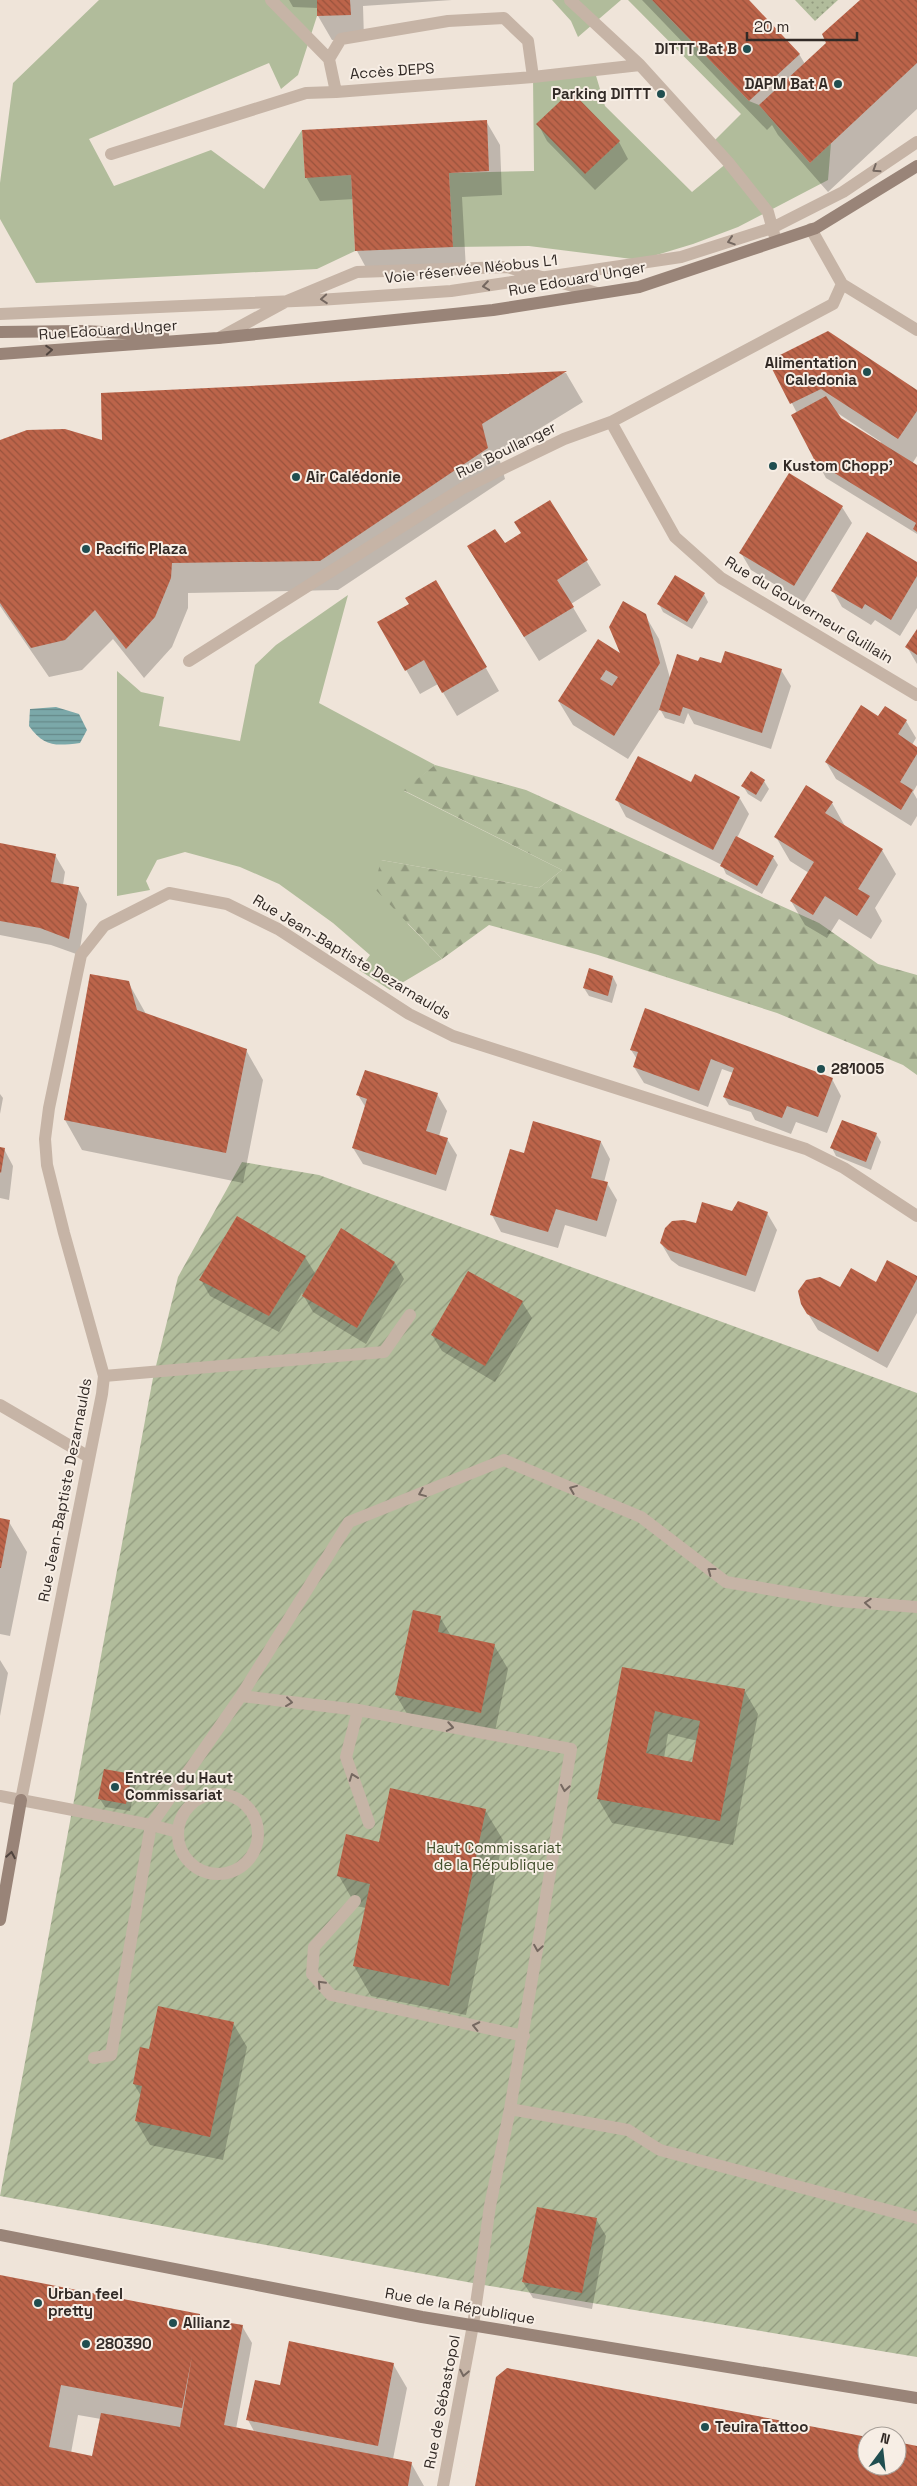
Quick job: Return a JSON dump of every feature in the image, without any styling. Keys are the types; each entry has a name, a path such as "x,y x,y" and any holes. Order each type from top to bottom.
{"street":[{"path":"271,0 328,60"},
{"path":"570,0 640,65 728,162 768,212 776,241"},
{"name":"Accès DEPS","path":"533,78 528,41 504,18 448,21 341,39 328,60 336,92 533,78 640,65"},
{"path":"111,154 306,93 336,92"},
{"name":"Voie réservée Néobus L1","path":"0,314 287,301 451,291 681,257 772,228 843,192 917,142"},
{"name":"Rue Edouard Unger","path":"0,354 218,338 493,310 639,287 811,229 917,166"},
{"path":"811,229 842,284 917,330"},
{"path":"218,338 287,301 358,272 507,267 597,293"},
{"name":"Rue Boullanger","path":"189,662 463,488 564,439 611,422 833,304 842,284"},
{"name":"Rue Edouard Unger","path":"0,332 82,331 218,338"},
{"name":"Rue du Gouverneur Guillain","path":"611,422 675,537 729,582 917,695"},
{"name":"Rue Jean-Baptiste Dezarnaulds","path":"21,1800 104,1376 46,1165 45,1139 49,1108 81,955 104,926 169,893 227,904 278,929 410,1014 453,1036 806,1149 844,1168 917,1216"},
{"path":"104,1376 384,1352 410,1315"},
{"path":"0,1405 89,1457"},
{"path":"94,2058 111,2055 152,1825 241,1696 349,1522 504,1460 641,1517 726,1582 839,1601 917,1606"},
{"path":"241,1696 358,1710 346,1757 369,1823"},
{"name":"Rue de Sébastopol","path":"358,1710 571,1749 524,2036 490,2206 473,2325 442,2486"},
{"path":"211,1795 224,1795 248,1807 258,1832 252,1856 242,1866 231,1872 218,1874 205,1872 189,1861 179,1845 178,1832 181,1818 198,1799 211,1795"},
{"path":"0,1796 152,1825 178,1832"},
{"path":"0,1920 21,1800"},
{"path":"355,1901 314,1947 312,1974 332,1995 524,2036"},
{"path":"510,2109 628,2130 660,2150 917,2218"},
{"name":"Rue de la République","path":"0,2235 473,2325 917,2398"}],"green space":[{"path":"99,0 317,0 317,16 298,75 281,89 269,63 89,139 114,186 211,150 264,189 302,130 305,177 351,175 355,251 317,269 36,283 0,219 0,183 13,83"},
{"path":"552,0 621,0 578,37 571,21"},
{"path":"628,0 652,0 749,101 759,105 810,163 831,143 828,180 738,227 693,244 640,260 529,246 453,247 449,173 534,171 533,77 594,69 605,106 692,192 728,162 712,143 741,114"},
{"path":"795,0 838,0 815,21"},
{"path":"348,595 319,703 435,765 404,791 562,870 539,888 381,860 408,924 442,959 390,990 359,970 370,955 333,923 279,884 240,867 185,852 157,860 146,881 150,890 117,896 117,671 141,692 164,697 159,726 240,741 255,665 276,645"},
{"path":"435,765 526,790 819,923 878,964 917,975 917,1075 903,1065 777,1013 598,955 489,925 442,959 374,888 381,860 539,888 562,870 403,790"},
{"name":"Haut Commissariat de la République","path":"242,1162 319,1175 917,1393 917,2357 478,2284 0,2196 153,1378 178,1277"}],"water":[{"path":"56,707 79,714 87,730 80,743 51,744 40,738 29,726 30,709"}],"building":[{"path":"317,0 350,0 351,15 317,16"},
{"name":"DITTT Bat B","path":"652,0 749,0 800,54 749,101"},
{"name":"DAPM Bat A","path":"860,0 917,0 917,63 810,163 759,105 826,43 822,34"},
{"path":"571,91 620,141 585,174 536,124"},
{"path":"487,120 489,171 449,173 453,247 355,251 351,175 305,178 302,130"},
{"path":"828,331 917,390 917,411 898,439 821,389 790,404 768,361"},
{"name":"Air Calédonie","path":"567,371 482,424 488,448 320,561 172,563 171,578 155,617 126,649 95,610 65,640 31,648 0,603 0,440 27,430 65,429 102,440 101,393"},
{"path":"826,396 841,418 917,465 917,532 913,529 916,523 815,461 791,415"},
{"path":"789,473 843,506 794,586 739,553"},
{"path":"550,500 588,560 557,580 574,607 524,637 467,546 495,529 505,543 521,533 514,522"},
{"path":"867,532 917,562 917,576 891,620 865,604 862,609 831,591"},
{"path":"675,575 705,593 687,622 657,604"},
{"path":"436,580 487,667 442,693 424,660 405,671 377,622 409,604 405,598"},
{"path":"623,601 646,614 660,663 614,736 558,701 598,639 620,653 609,627","holes":["606,670 618,677 612,686 600,679"]},
{"path":"917,629 917,655 905,647"},
{"path":"725,651 782,669 762,733 683,707 680,716 659,710 677,654 698,661 700,657 721,663"},
{"path":"861,705 878,716 885,706 907,720 898,734 917,747 917,754 900,782 913,790 901,810 825,762"},
{"path":"638,756 691,782 695,774 740,797 713,850 615,800"},
{"path":"751,771 765,780 756,795 741,786"},
{"path":"806,785 833,802 825,813 883,849 858,889 870,896 857,916 825,896 813,915 790,901 814,862 774,837"},
{"path":"736,836 774,856 757,886 720,866"},
{"path":"0,843 56,854 51,882 79,887 69,939 40,928 0,921"},
{"path":"589,968 613,976 608,996 583,988"},
{"path":"90,974 129,981 137,1010 247,1049 226,1153 64,1120"},
{"path":"645,1008 833,1078 818,1117 787,1106 782,1118 723,1097 734,1068 711,1059 699,1091 633,1067 638,1052 630,1050"},
{"path":"365,1070 438,1093 426,1131 448,1138 436,1175 352,1148 367,1099 356,1095"},
{"path":"842,1120 877,1133 866,1162 830,1148"},
{"path":"533,1121 601,1141 591,1178 608,1182 597,1221 556,1209 548,1232 490,1215 510,1149 524,1153"},
{"path":"0,1147 5,1148 1,1173 0,1172"},
{"path":"738,1201 768,1212 746,1276 668,1250 660,1243 665,1228 672,1221 684,1220 696,1223 702,1202 732,1211"},
{"path":"237,1216 306,1256 269,1316 199,1280"},
{"path":"341,1228 395,1262 357,1328 302,1296"},
{"path":"887,1260 917,1276 917,1279 878,1352 807,1314 801,1304 798,1291 806,1280 820,1277 840,1287 851,1268 876,1282"},
{"path":"468,1271 523,1301 485,1366 431,1335"},
{"path":"0,1518 10,1520 1,1568 0,1568"},
{"path":"413,1610 441,1616 438,1632 495,1644 481,1713 395,1695"},
{"path":"622,1667 745,1689 720,1821 597,1799","holes":["655,1711 700,1721 692,1762 646,1753"]},
{"name":"Entrée du Haut Commissariat","path":"104,1769 132,1774 126,1804 98,1799"},
{"name":"Haut Commissariat de la République","path":"390,1788 486,1809 449,1986 353,1966 370,1884 337,1876 346,1834 379,1842"},
{"path":"158,2006 234,2022 210,2137 135,2121 142,2086 133,2084 140,2047 149,2049"},
{"path":"537,2207 597,2218 582,2293 522,2282"},
{"path":"0,2275 200,2314 200,2318 243,2325 224,2425 412,2462 408,2486 0,2486","holes":["192,2356 180,2427 101,2413 92,2456 49,2447 61,2385 182,2408"]},
{"path":"289,2341 394,2363 378,2446 246,2420 255,2380 280,2385"},
{"path":"507,2368 857,2435 857,2476 907,2476 907,2444 917,2446 917,2486 475,2486 496,2377"}],"place":[{"name":"DITTT Bat B","path":"747,49"},
{"name":"DAPM Bat A","path":"838,84"},
{"name":"Parking DITTT","path":"661,94"},
{"name":"Alimentation Caledonia","path":"867,372"},
{"name":"Kustom Chopp'","path":"773,466"},
{"name":"Air Calédonie","path":"296,477"},
{"name":"Pacific Plaza","path":"86,549"},
{"name":"281005","path":"821,1069"},
{"name":"Entrée du Haut Commissariat","path":"115,1787"},
{"name":"Urban feel pretty","path":"38,2303"},
{"name":"Allianz","path":"173,2323"},
{"name":"280390","path":"86,2344"},
{"name":"Teuira Tattoo","path":"705,2427"}]}
